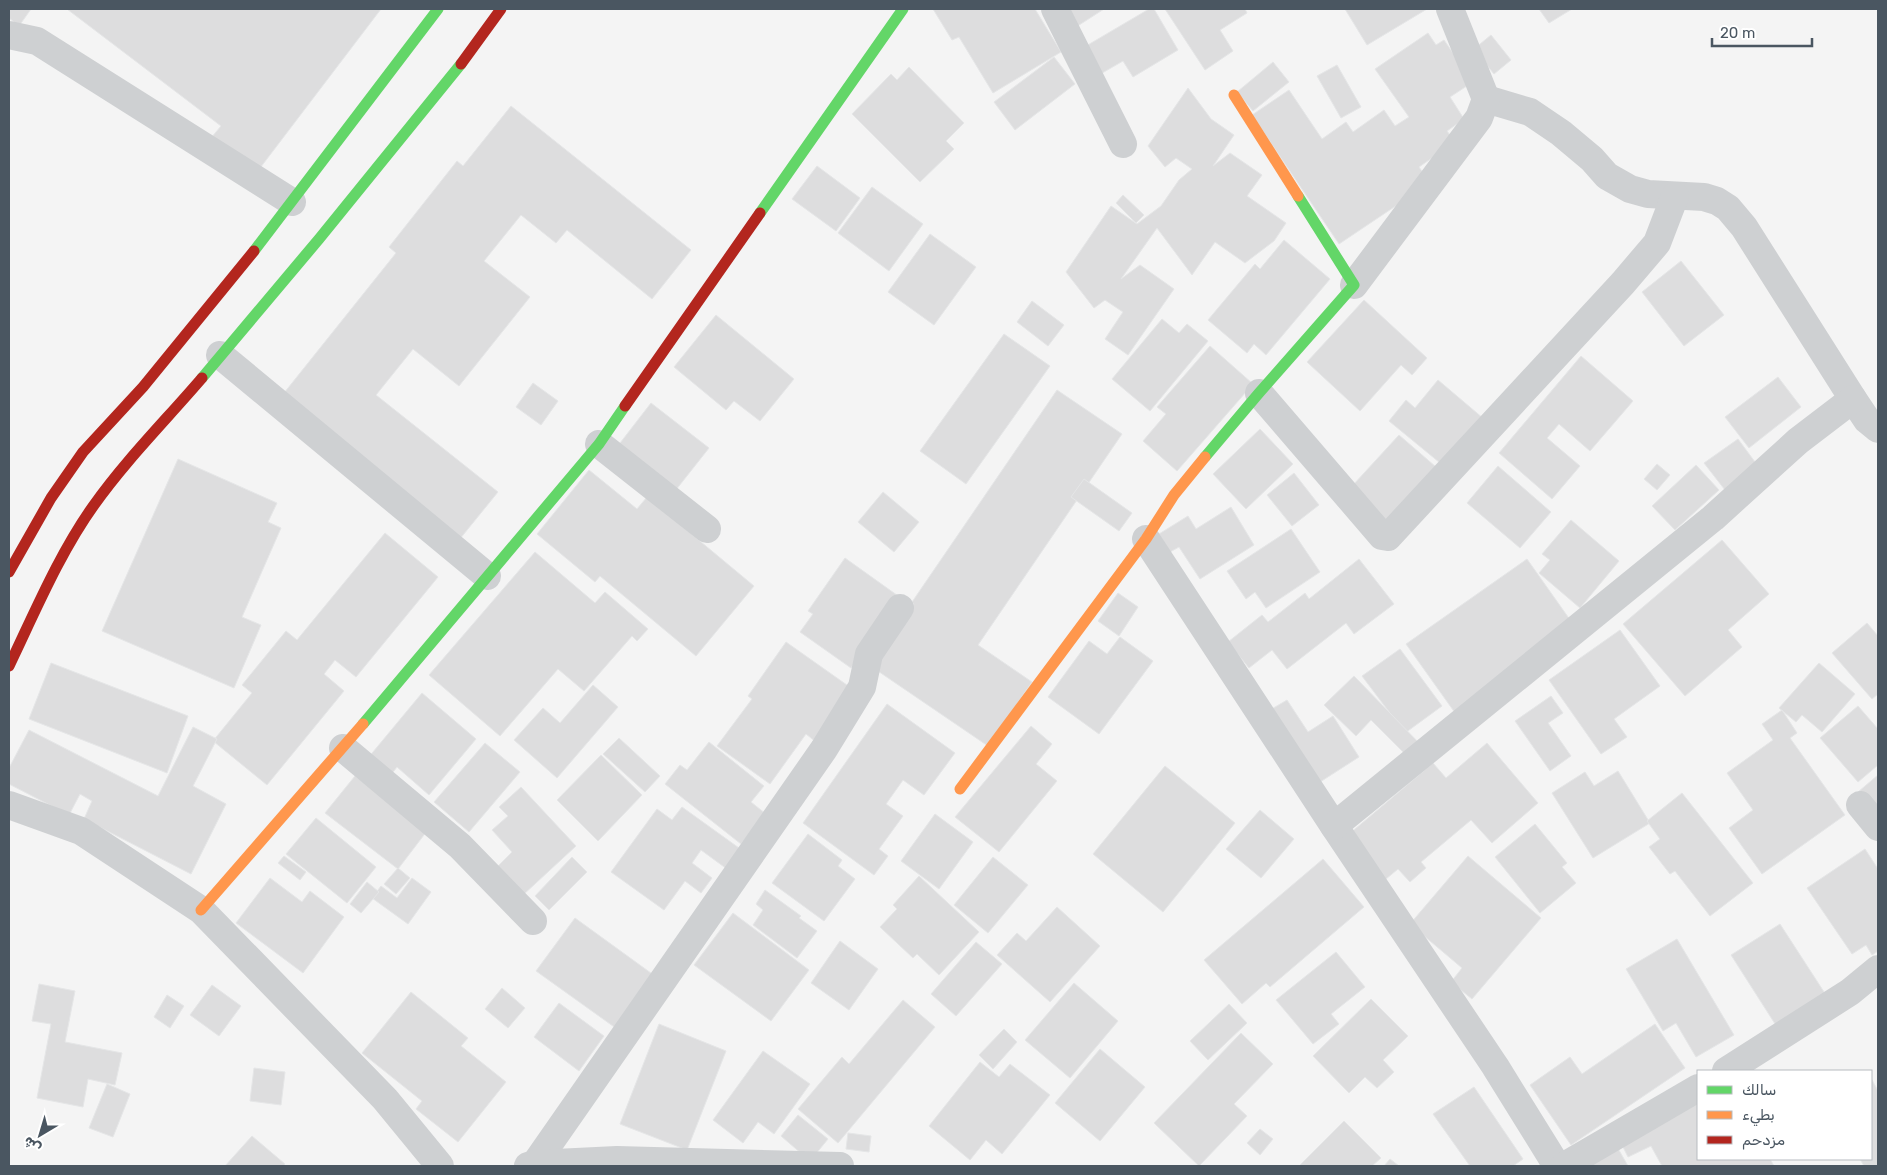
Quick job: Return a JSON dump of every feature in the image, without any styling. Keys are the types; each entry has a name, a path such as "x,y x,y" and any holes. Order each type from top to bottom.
{"street":[{"path":"9,572 51,498 83,452 142,387 292,202 438,9"},
{"path":"9,666 61,560 93,506 131,458 190,392 325,232 452,76 501,9"},
{"path":"201,910 343,748 599,444 904,9"},
{"path":"1055,9 1123,144"},
{"path":"960,789 1146,539 1174,495 1354,286 1479,118 1486,99 1450,9"},
{"path":"9,35 37,41 292,202"},
{"path":"1234,96 1354,286"},
{"path":"1486,99 1530,112 1561,133 1592,159 1607,176 1630,189 1648,194 1704,197 1717,201 1728,208 1744,227 1867,420 1878,429"},
{"path":"1260,393 1382,536 1388,537 1623,283 1657,243 1675,196"},
{"path":"220,355 487,576"},
{"path":"1334,826 1713,518 1798,441 1853,399"},
{"path":"599,444 706,529"},
{"path":"1146,539 1494,1066 1557,1166"},
{"path":"532,1165 824,749 862,687 869,654 900,608"},
{"path":"343,748 460,846 533,921"},
{"path":"9,805 81,831 201,910 386,1099 440,1166"},
{"path":"1860,805 1878,827"},
{"path":"1728,1070 1850,992 1878,969"},
{"path":"1564,1166 1697,1089"},
{"path":"532,1165 617,1160 840,1166"}],"building":[{"path":"9,9 31,9 19,26 9,18"},
{"path":"67,9 381,9 257,172 211,138 221,126"},
{"path":"933,9 1035,9 1061,52 993,93 959,37 952,40"},
{"path":"1065,9 1104,9 1076,27"},
{"path":"1149,9 1154,9 1178,50 1133,77 1123,61 1097,76 1081,49"},
{"path":"1165,9 1245,9 1247,13 1220,30 1233,51 1205,70"},
{"path":"1345,9 1427,9 1367,45"},
{"path":"1539,9 1572,9 1549,23"},
{"path":"1428,33 1436,45 1444,40 1473,82 1450,97 1464,119 1447,131 1455,142 1419,167 1430,183 1339,244 1252,115 1289,90 1322,139 1346,122 1353,132 1384,110 1395,126 1409,117 1375,69"},
{"path":"1491,35 1511,60 1494,74 1474,49"},
{"path":"1054,57 1075,84 1015,130 994,102"},
{"path":"1273,62 1289,82 1253,111 1237,92"},
{"path":"1337,65 1361,107 1341,118 1317,76"},
{"path":"909,67 964,123 946,141 954,149 920,182 852,114 891,74 897,80"},
{"path":"1188,88 1211,119 1234,135 1213,166 1230,153 1262,175 1247,196 1286,223 1274,241 1245,263 1215,242 1192,275 1157,228 1121,279 1140,265 1174,289 1128,355 1105,339 1123,312 1105,300 1094,308 1066,272 1111,206 1137,224 1161,206 1179,180 1192,169 1176,158 1165,167 1148,146"},
{"path":"511,106 691,250 652,299 567,230 556,243 521,215 484,261 530,297 459,386 413,349 376,395 498,492 459,540 280,398 396,253 389,247 457,161 463,166"},
{"path":"817,166 860,198 836,231 792,199"},
{"path":"872,187 923,224 889,271 838,233"},
{"path":"1123,195 1144,215 1136,223 1116,203"},
{"path":"930,234 976,267 934,325 888,292"},
{"path":"1284,240 1330,279 1266,355 1254,344 1247,353 1208,320 1255,264 1260,269"},
{"path":"1681,261 1724,315 1684,346 1642,292"},
{"path":"1364,300 1427,358 1412,375 1401,365 1360,411 1307,362"},
{"path":"1032,301 1064,325 1048,346 1017,322"},
{"path":"716,315 794,379 760,421 734,401 726,410 674,367"},
{"path":"1162,319 1179,333 1187,324 1208,341 1150,411 1112,379"},
{"path":"1004,334 1050,366 966,484 920,451"},
{"path":"1210,346 1253,384 1177,471 1143,441 1166,414 1157,407"},
{"path":"1581,356 1633,401 1590,451 1559,424 1547,438 1580,466 1552,499 1499,453"},
{"path":"1778,377 1801,407 1749,448 1725,417"},
{"path":"1438,380 1484,419 1445,467 1389,421 1406,400 1415,408"},
{"path":"533,383 558,401 541,425 516,407"},
{"path":"1057,390 1122,434 978,645 1032,682 988,746 872,667 914,604 912,602"},
{"path":"651,403 709,448 675,491 617,447"},
{"path":"1260,429 1293,464 1246,509 1213,474"},
{"path":"1399,435 1436,467 1383,529 1354,484"},
{"path":"1738,439 1758,466 1725,490 1704,463"},
{"path":"178,459 277,503 268,522 281,528 242,617 261,625 234,688 102,631"},
{"path":"1657,464 1670,475 1657,490 1644,479"},
{"path":"1696,465 1719,490 1675,530 1652,506"},
{"path":"1498,466 1551,512 1520,548 1467,503"},
{"path":"589,470 637,509 647,497 754,586 696,656 600,576 595,582 537,534"},
{"path":"1294,473 1319,505 1292,526 1267,495"},
{"path":"1084,479 1132,513 1119,531 1071,497"},
{"path":"883,492 919,522 894,552 858,522"},
{"path":"1231,507 1254,545 1200,579 1179,547 1170,552 1159,534 1188,516 1196,529"},
{"path":"1571,520 1619,561 1580,608 1539,573 1550,560 1542,554"},
{"path":"1291,529 1320,572 1266,608 1255,592 1246,599 1227,571"},
{"path":"385,533 438,577 356,677 335,660 324,674 344,691 267,785 213,741 252,693 242,685 286,631 297,640"},
{"path":"1722,540 1769,594 1728,630 1742,647 1685,696 1623,624"},
{"path":"535,552 595,603 605,592 648,629 637,641 632,636 584,691 558,669 500,736 429,675"},
{"path":"845,558 901,598 851,668 800,632 813,614 808,611"},
{"path":"1359,559 1394,604 1354,634 1346,623 1287,669 1272,650 1249,668 1228,642 1262,615 1268,622 1305,593 1309,599"},
{"path":"1527,559 1573,624 1458,717 1406,644"},
{"path":"1118,593 1138,607 1119,636 1098,621"},
{"path":"1867,623 1878,636 1878,694 1872,699 1832,653"},
{"path":"1620,630 1660,686 1614,719 1627,737 1601,754 1549,680"},
{"path":"1120,637 1153,661 1099,734 1048,697 1089,641 1107,654"},
{"path":"786,642 854,690 816,742 806,734 770,784 717,746 752,699 748,696"},
{"path":"1400,649 1442,706 1405,733 1362,676"},
{"path":"51,663 188,716 167,773 29,719"},
{"path":"1819,663 1855,694 1822,732 1802,715 1796,722 1779,708"},
{"path":"1354,676 1420,744 1408,757 1371,720 1356,736 1324,705"},
{"path":"593,685 618,707 557,778 514,740 543,708 560,723"},
{"path":"422,693 476,739 429,795 397,767 390,776 368,758"},
{"path":"1551,696 1563,713 1548,723 1571,756 1550,771 1515,721"},
{"path":"1287,700 1308,732 1333,716 1359,757 1317,784 1270,710"},
{"path":"887,704 955,753 924,795 903,780 886,804 903,816 879,849 888,856 874,875 803,823"},
{"path":"1858,706 1878,729 1878,765 1858,782 1820,738"},
{"path":"1782,710 1797,733 1790,738 1845,815 1762,874 1729,828 1753,810 1727,773 1773,740 1762,724"},
{"path":"1031,726 1052,744 1036,764 1057,781 999,852 955,817"},
{"path":"193,727 217,739 193,786 226,804 191,874 84,819 92,801 80,794 69,815 9,784 9,768 29,730 158,796"},
{"path":"619,738 660,776 645,792 603,754"},
{"path":"709,742 764,786 751,802 766,814 741,844 665,784 680,765 687,770"},
{"path":"485,743 520,772 469,832 434,802"},
{"path":"1487,743 1538,803 1492,843 1471,820 1421,862 1426,868 1410,882 1398,869 1386,879 1348,835 1433,763 1446,778"},
{"path":"601,755 642,795 598,841 557,800"},
{"path":"1165,766 1235,823 1163,912 1093,854"},
{"path":"1618,771 1650,823 1593,858 1552,793 1585,772 1594,786"},
{"path":"1878,775 1878,815 1858,792"},
{"path":"355,776 427,831 398,869 325,813"},
{"path":"521,787 576,846 523,895 497,867 512,852 492,830 508,816 499,807"},
{"path":"1682,793 1753,883 1710,916 1675,871 1670,874 1649,847 1660,839 1647,821"},
{"path":"682,807 746,853 731,872 701,850 692,863 712,878 701,893 685,881 664,910 611,872 657,809 672,820"},
{"path":"1260,810 1294,839 1261,878 1226,849"},
{"path":"935,814 973,842 939,889 901,861"},
{"path":"316,818 376,867 347,903 286,854"},
{"path":"1535,824 1567,863 1562,867 1576,883 1540,913 1495,857"},
{"path":"808,834 842,860 838,866 855,879 824,921 772,883"},
{"path":"1865,849 1878,869 1878,951 1872,955 1866,945 1852,954 1807,888"},
{"path":"284,856 306,872 300,880 278,863"},
{"path":"1468,856 1541,918 1472,999 1451,982 1462,968 1410,924"},
{"path":"572,857 587,872 549,910 535,896"},
{"path":"993,857 1028,885 988,933 954,905"},
{"path":"1323,859 1364,907 1270,987 1266,983 1242,1004 1204,960"},
{"path":"398,868 410,878 396,894 384,884"},
{"path":"919,876 979,932 939,975 917,954 913,958 880,927 897,909 893,905"},
{"path":"270,878 302,902 310,891 344,917 303,973 236,923"},
{"path":"412,878 431,892 408,924 372,898 381,886 397,898"},
{"path":"367,882 379,892 361,913 350,904"},
{"path":"765,890 801,916 799,918 817,931 797,958 753,925 763,910 756,904"},
{"path":"1057,907 1100,946 1050,1002 997,955 1017,933 1026,941"},
{"path":"733,913 809,970 771,1021 694,965"},
{"path":"575,918 655,976 617,1029 536,971"},
{"path":"1780,924 1826,995 1777,1027 1731,955"},
{"path":"1677,939 1734,1035 1696,1057 1676,1023 1663,1031 1626,969"},
{"path":"840,941 878,969 849,1010 811,983"},
{"path":"976,942 1002,964 956,1016 931,994"},
{"path":"1336,952 1365,987 1331,1014 1339,1024 1313,1044 1276,1000"},
{"path":"1074,983 1118,1021 1070,1078 1025,1040"},
{"path":"39,984 75,991 65,1042 122,1053 115,1085 88,1079 83,1107 37,1098 51,1024 32,1021"},
{"path":"212,985 241,1006 219,1036 190,1015"},
{"path":"502,988 525,1008 508,1028 485,1009"},
{"path":"411,992 468,1038 461,1046 506,1082 458,1142 416,1109 422,1101 362,1053"},
{"path":"167,995 184,1006 170,1028 154,1017"},
{"path":"1371,999 1408,1036 1383,1060 1394,1072 1377,1088 1365,1077 1349,1093 1313,1056"},
{"path":"903,1000 935,1027 838,1143 798,1109 842,1057 849,1064"},
{"path":"559,1003 604,1036 579,1071 534,1037"},
{"path":"1229,1004 1247,1023 1208,1060 1190,1041"},
{"path":"659,1024 726,1051 687,1150 620,1124"},
{"path":"1655,1024 1685,1068 1571,1145 1530,1085 1570,1057 1582,1074"},
{"path":"1004,1029 1017,1042 993,1069 979,1055"},
{"path":"1241,1033 1273,1064 1234,1104 1247,1116 1199,1166 1154,1123"},
{"path":"1100,1049 1145,1087 1100,1141 1055,1103"},
{"path":"763,1051 810,1084 774,1134 758,1122 743,1143 713,1120"},
{"path":"980,1062 999,1077 1010,1064 1050,1095 1002,1154 986,1140 970,1160 929,1126"},
{"path":"254,1068 285,1072 281,1105 250,1101"},
{"path":"1872,1080 1878,1091 1878,1166 1864,1166 1861,1160 1872,1160"},
{"path":"107,1084 130,1094 113,1137 89,1128"},
{"path":"1474,1087 1523,1159 1513,1166 1470,1166 1433,1114"},
{"path":"1697,1104 1697,1160 1771,1160 1774,1166 1662,1166 1651,1146 1628,1157 1621,1143"},
{"path":"798,1115 828,1139 810,1161 781,1136"},
{"path":"1344,1121 1381,1158 1372,1166 1299,1166"},
{"path":"1260,1129 1273,1139 1260,1155 1247,1143"},
{"path":"848,1133 871,1136 869,1152 846,1149"},
{"path":"252,1136 285,1164 283,1166 225,1166"},
{"path":"1616,1145 1628,1166 1580,1166"},
{"path":"1390,1159 1399,1166 1384,1166"}],"traffic: fast":[{"path":"254,251 438,9"},
{"path":"760,213 903,9"},
{"path":"202,378 319,239 461,64"},
{"path":"1205,457 1354,285 1298,196"},
{"path":"363,724 599,444 625,406"}],"traffic: slow":[{"path":"1234,95 1298,196"},
{"path":"960,789 1146,539 1174,495 1205,457"},
{"path":"201,910 363,724"}],"traffic: jam":[{"path":"461,64 501,9"},
{"path":"625,406 760,213"},
{"path":"9,572 51,498 83,452 143,387 254,251"},
{"path":"9,666 48,584 70,543 94,505 146,440 202,378"}]}
